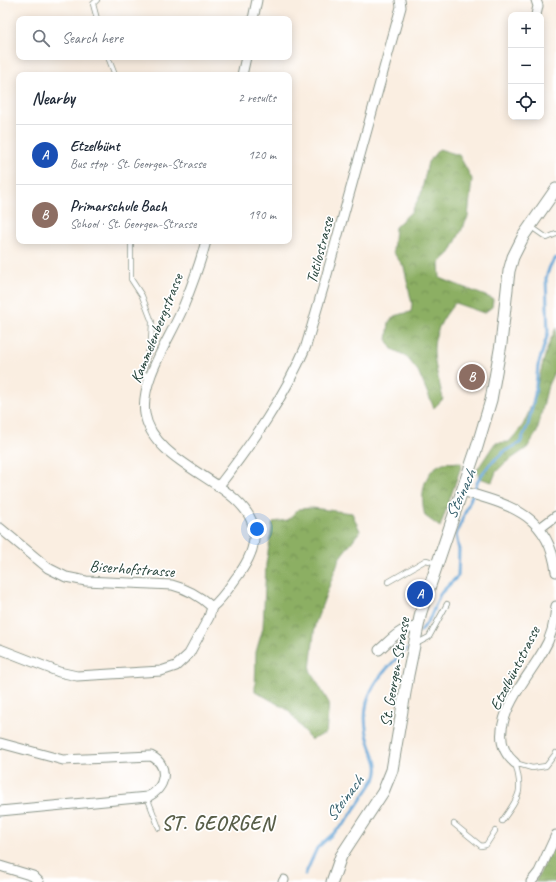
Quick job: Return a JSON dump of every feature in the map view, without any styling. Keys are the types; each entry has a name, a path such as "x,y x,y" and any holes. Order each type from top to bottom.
{"street":[{"path":"254,16 257,0"},
{"name":"Tutilostrasse","path":"218,487 274,409 294,373 306,346 401,7 400,0"},
{"path":"536,0 538,6 537,12"},
{"path":"243,72 245,60"},
{"name":"St. Georgen-Strasse","path":"332,882 340,856 382,792 392,770 418,628 437,564 466,492 495,381 509,271 518,246 556,189"},
{"name":"Kammelenbergstrasse","path":"205,244 182,309 150,379 145,396 145,414 151,430 161,444 218,487 245,510 254,530 252,551 220,600 212,607"},
{"path":"466,492 518,509 540,528 550,545 556,572"},
{"path":"540,528 556,516"},
{"name":"Biserhofstrasse","path":"0,528 48,568 66,577 86,580 172,585 184,588 197,595 212,607"},
{"name":"Etzelbüntstrasse","path":"515,763 506,752 503,743 504,720 510,705 544,650 553,623 556,606"},
{"path":"0,649 59,672 77,676 145,673 169,670 189,654 209,617 212,607"},
{"path":"379,650 405,628 411,626 418,628"},
{"path":"0,744 63,760 90,760 140,755 151,756 162,766 164,776 157,791 147,797 0,811"},
{"path":"531,882 539,872 556,835"},
{"path":"0,866 33,876 39,882"}],"lane":[{"path":"96,16 93,4 97,0"},
{"path":"109,60 114,72"},
{"path":"530,226 547,238 556,234"},
{"path":"131,244 131,279 142,296 152,322 151,342 143,372 150,379"},
{"path":"388,582 426,560 437,564"},
{"path":"415,645 429,637 447,604"},
{"path":"515,763 532,768 546,766 556,753"},
{"name":"Etzelbüntstrasse","path":"502,821 516,800 521,788 515,763"},
{"path":"147,797 159,828"},
{"path":"454,824 481,846 486,845 495,831"}],"green space":[{"path":"439,149 459,155 472,179 468,217 450,253 439,263 440,278 493,299 492,307 484,313 455,303 445,316 435,339 434,349 443,399 434,408 418,371 406,356 392,349 387,341 389,322 393,317 411,312 412,304 404,267 393,252 395,227 412,211 421,194 428,162"},
{"path":"556,328 556,368 548,385 537,432 527,448 505,463 496,472 492,482 479,478 477,470 495,443 509,442 523,425 533,401 546,351"},
{"path":"459,462 462,464 440,527 425,516 423,509 424,486 431,472 436,467 443,463"},
{"path":"312,508 352,513 360,531 340,557 315,624 310,670 329,703 326,733 311,740 288,710 255,691 256,652 263,628 266,564 273,522 288,520 298,509"},
{"path":"556,842 556,882 535,882"}],"waterway":[{"name":"Steinach","path":"421,631 430,618 440,594 458,576 459,550 456,535 479,478 490,464 505,451 520,443 528,425 535,394 538,366 548,333 546,278 550,266 556,258"},
{"name":"Steinach","path":"305,875 317,848 345,823 376,777 377,764 366,729 365,715 367,702 371,691 386,669 407,649"}],"place":[{"name":"Primarschule Bach","path":"472,377"},
{"name":"Etzelbünt","path":"420,594"}],"district":[{"name":"ST. GEORGEN","path":"218,823"}]}
